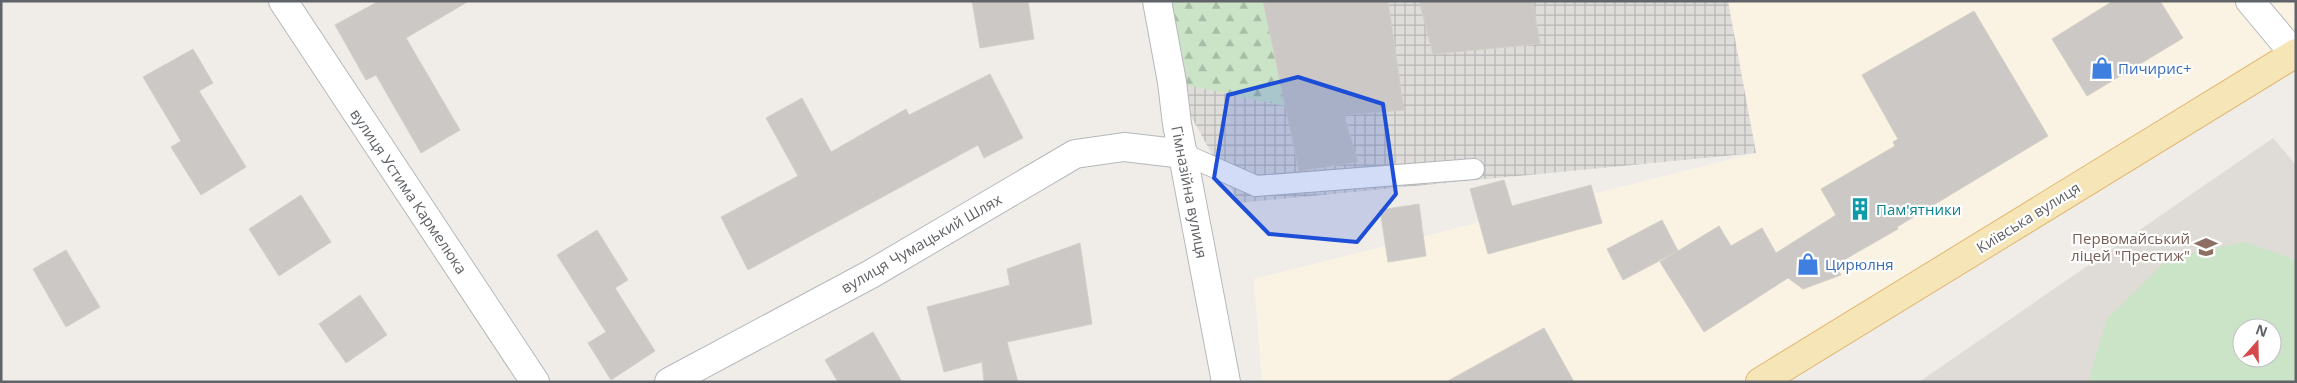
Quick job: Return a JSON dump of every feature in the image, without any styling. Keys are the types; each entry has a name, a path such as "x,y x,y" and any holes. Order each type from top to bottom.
{"main road":[{"name":"Київська вулиця","path":"1760,382 2295,54"}],"street":[{"name":"вулиця Устима Кармелюка","path":"283,1 536,382"},
{"name":"Гімназійна вулиця","path":"1157,1 1172,82 1177,124 1226,382"},
{"path":"2250,1 2295,54"},
{"name":"вулиця Чумацький Шлях","path":"669,382 871,274 1075,154 1124,148 1184,154"}],"lane":[{"path":"1184,154 1256,186 1474,169"}],"highlighted area":[{"path":"1298,77 1383,104 1396,194 1357,242 1269,234 1214,178 1228,95"}],"shaded area":[{"path":"1157,1 1728,1 1756,153 1239,203 1172,82"},
{"path":"1728,1 2296,1 2296,53 1760,382 1262,382 1254,279 1756,153"},
{"name":"Первомайський ліцей \"Престиж\"","path":"2273,138 2296,165 2296,382 1919,382"}],"green space":[{"path":"1157,1 1263,1 1285,106 1172,82"},
{"path":"2245,242 2296,260 2296,382 2088,382 2107,319 2169,258"}],"building":[{"path":"379,1 469,1 406,38 460,130 421,153 376,75 366,80 335,25"},
{"path":"972,1 1028,1 1034,39 980,48"},
{"path":"1263,1 1388,1 1404,110 1344,115 1358,162 1299,171"},
{"path":"1419,1 1533,1 1540,44 1433,54"},
{"name":"Пичирис+","path":"2113,1 2160,1 2183,38 2087,96 2052,39"},
{"path":"1974,11 2048,136 1897,227 1898,229 1835,265 1841,275 1803,289 1788,278 1704,332 1660,262 1676,252 1623,280 1607,249 1662,220 1678,251 1719,226 1731,246 1762,228 1776,253 1836,215 1821,189 1895,146 1893,142 1898,139 1862,75"},
{"path":"193,49 213,83 199,91 246,167 201,195 171,147 181,141 143,77"},
{"path":"990,74 1023,138 984,158 978,145 748,270 721,217 798,176 766,118 802,98 831,152 906,109 909,115"},
{"path":"1504,180 1512,206 1591,185 1602,223 1488,254 1470,189"},
{"path":"301,195 331,242 279,276 249,229"},
{"path":"1419,204 1426,256 1388,262 1380,210"},
{"path":"597,230 628,280 615,288 655,351 611,380 588,343 606,332 557,255"},
{"path":"1080,243 1092,324 1007,342 1018,382 984,382 982,362 944,372 927,307 1010,285 1007,269"},
{"path":"66,250 100,307 66,327 33,269"},
{"path":"360,295 387,335 346,363 319,324"},
{"path":"1544,328 1574,382 1446,382"},
{"path":"873,332 902,382 838,382 825,360"}],"place":[{"name":"Пичирис+","path":"2102,68"},
{"name":"Пам'ятники","path":"1860,209"},
{"name":"Первомайський ліцей \"Престиж\"","path":"2206,247"},
{"name":"Цирюлня","path":"1808,264"}]}
